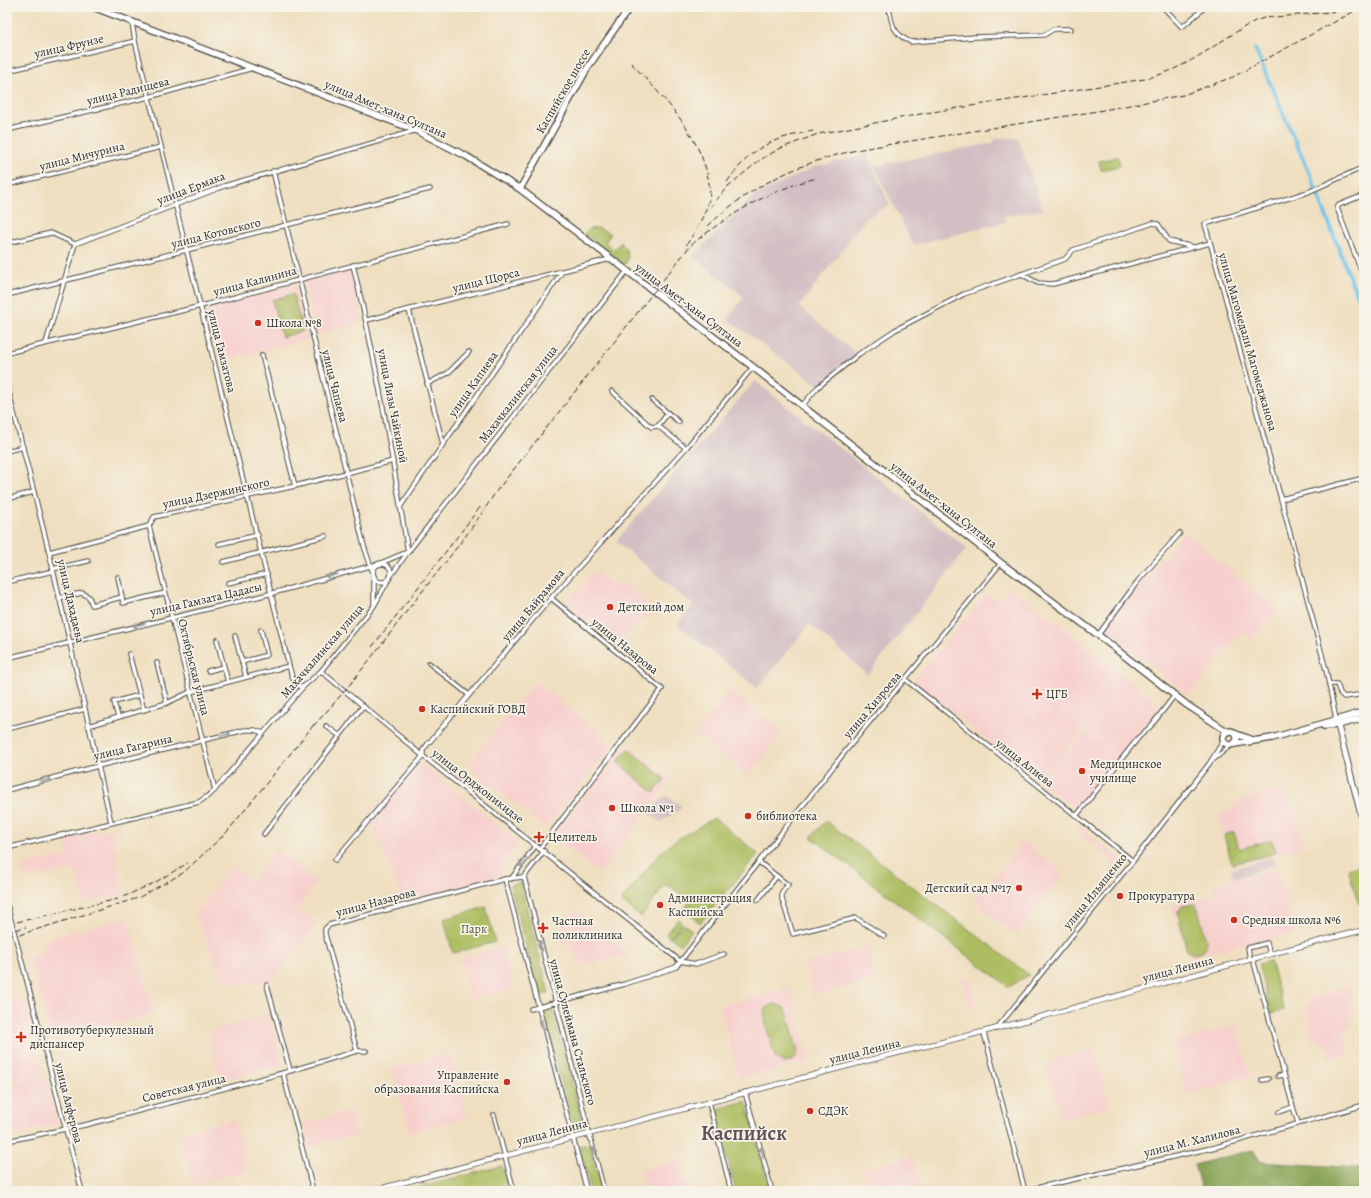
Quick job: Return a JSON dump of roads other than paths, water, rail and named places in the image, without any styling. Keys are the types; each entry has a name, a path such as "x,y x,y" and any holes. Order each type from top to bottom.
{"main road":[{"name":"улица Амет-хана Султана","path":"93,7 415,130 466,156 520,189 753,367 1001,563 1098,635 1175,696 1228,732 1255,741"},
{"name":"Каспийское шоссе","path":"520,189 588,67 630,7"},
{"path":"1213,723 1224,739 1232,745 1267,740 1337,722 1364,712"},
{"path":"1337,722 1364,718"},
{"path":"1337,722 1364,826"},
{"path":"1224,739 1228,732"},
{"path":"1232,745 1236,742 1236,734"}],"street":[{"path":"889,7 891,21 895,32 902,39 911,42 975,37 1044,35 1054,29 1071,28"},
{"path":"1164,7 1182,27 1202,10"},
{"name":"улица Гамзатова","path":"132,23 161,147 263,553 289,666 295,684 298,687 303,687"},
{"name":"улица Фрунзе","path":"7,71 135,41"},
{"name":"улица Радищева","path":"7,130 149,97 254,68"},
{"name":"улица Ермака","path":"75,244 224,186 415,130"},
{"name":"улица Мичурина","path":"7,186 161,147"},
{"path":"1210,243 1204,224 1308,192 1364,167"},
{"name":"улица Чапаева","path":"273,171 298,280 346,474 370,566 374,576 374,606"},
{"name":"улица Котовского","path":"7,295 64,282 430,189"},
{"path":"1364,195 1339,205 1337,208 1364,278"},
{"path":"801,406 818,387 859,354 895,330 964,294 1065,259 1072,250 1153,222 1158,224 1169,240 1193,247"},
{"name":"улица Калинина","path":"7,353 201,306 508,224"},
{"path":"7,243 52,233 75,244 46,343"},
{"name":"улица Магомедали Магомеджановa","path":"1021,274 1038,283 1053,284 1210,243 1281,499 1330,684 1337,722"},
{"name":"улица Щорса","path":"367,320 610,259"},
{"name":"улица Лизы Чайкиной","path":"353,265 367,320 408,552"},
{"name":"Махачкалинская улица","path":"7,848 199,802 215,790 303,687 321,671 374,606 390,577 408,552 627,271"},
{"name":"улица Капиева","path":"400,507 562,272"},
{"path":"409,310 443,444"},
{"path":"428,384 448,373 468,352"},
{"path":"262,355 295,486"},
{"name":"улица Байрамова","path":"335,860 423,756 423,750 551,598 686,448 753,367"},
{"name":"улица Дахадаева","path":"7,385 60,598 111,822"},
{"path":"612,391 651,427 658,426 668,413"},
{"path":"652,400 679,422"},
{"path":"7,405 12,403"},
{"path":"658,426 686,448"},
{"path":"7,451 23,447"},
{"name":"улица Дзержинского","path":"49,552 149,526 154,517 295,486 393,461"},
{"path":"1281,499 1364,478"},
{"path":"7,499 34,492"},
{"name":"Октябрьская улица","path":"149,526 215,790"},
{"path":"1098,635 1138,581 1180,533"},
{"path":"219,544 258,535"},
{"path":"223,562 326,536"},
{"name":"улица Гамзата Цадасы","path":"7,658 272,593 381,563 408,552"},
{"path":"7,582 88,561"},
{"path":"381,563 390,569 390,577 383,581 378,580 374,576 374,568 381,563"},
{"name":"улица Хизроева","path":"555,1003 676,967 844,754 1001,563"},
{"path":"228,583 267,574"},
{"path":"118,577 123,603 165,593"},
{"path":"60,598 82,593 89,597 92,604 122,597"},
{"name":"улица Назарова","path":"357,1051 325,934 325,928 329,925 386,909 505,879 524,878 542,850 662,689 551,598"},
{"path":"242,662 267,655 261,630"},
{"path":"235,636 246,677"},
{"path":"217,640 228,682"},
{"path":"129,654 144,710"},
{"path":"157,663 167,703"},
{"path":"429,663 470,695"},
{"path":"88,726 167,703 190,692 289,666"},
{"path":"208,671 224,667"},
{"name":"улица Орджоникидзе","path":"321,671 423,756 680,961"},
{"name":"улица Алиева","path":"906,680 1133,861"},
{"path":"1330,684 1337,684 1340,693 1344,698 1364,694"},
{"path":"118,717 114,702 140,695"},
{"path":"1077,815 1139,737 1175,696"},
{"path":"264,834 364,706"},
{"path":"7,729 85,709"},
{"path":"326,726 340,736"},
{"name":"улица Гагарина","path":"7,790 98,766 249,730 263,734"},
{"path":"1209,764 1224,739"},
{"path":"1209,764 1232,745"},
{"name":"улица Ильященко","path":"996,1030 1133,861 1209,764"},
{"path":"511,879 536,845"},
{"path":"759,862 788,885 782,892 782,899 793,934 856,918 884,936"},
{"path":"758,900 777,876"},
{"name":"улица Сулеймана Стальского","path":"524,878 604,1191"},
{"path":"505,879 587,1191"},
{"name":"улица Алферова","path":"7,905 82,1191"},
{"name":"улица Ленина","path":"371,1191 745,1092 897,1053 996,1030 1270,954 1364,930"},
{"path":"1270,954 1267,943 1248,948 1298,1123"},
{"path":"680,961 696,964 724,954"},
{"path":"267,985 290,1070"},
{"path":"531,1009 555,1003"},
{"path":"984,1033 1024,1191"},
{"name":"Советская улица","path":"7,1141 65,1129 283,1073 357,1051 366,1051"},
{"path":"283,1073 313,1191"},
{"path":"1278,1076 1284,1075"},
{"path":"1262,1080 1268,1079"},
{"path":"745,1092 772,1191"},
{"path":"709,1102 731,1191"},
{"name":"улица М. Халилова","path":"1024,1191 1216,1147 1364,1105"},
{"path":"1279,1112 1293,1107"},
{"path":"494,1115 514,1191"}],"waterway":[{"path":"1324,11 1331,7"},
{"path":"1255,49 1312,179 1364,314"}],"tunnel":[{"path":"1268,1079 1278,1076"}],"railway":[{"path":"1275,7 1295,11"},
{"path":"710,208 727,187 760,160 779,149 818,134 926,113 1145,79 1162,74 1190,61 1255,21 1264,18 1331,12 1354,7"},
{"path":"708,226 743,197 762,185 802,166 867,148 1098,111 1183,95 1233,77 1362,7"},
{"path":"631,63 666,100 686,127 702,157 707,173 710,197 702,218 685,247"},
{"path":"727,182 745,160 764,146 785,137 813,131"},
{"path":"313,726 362,670 464,539 495,493 690,246 734,214 766,196 817,178"},
{"path":"372,647 481,506"},
{"path":"19,935 138,898 183,873 227,832 316,722"},
{"path":"123,897 154,883 188,863"},
{"path":"17,922 118,899"},
{"path":"7,932 26,927"}],"place":[{"name":"Школа №8","path":"258,323"},
{"name":"Детский дом","path":"610,607"},
{"name":"ЦГБ","path":"1037,694"},
{"name":"Каспийский ГОВД","path":"422,709"},
{"name":"Медицинское училище","path":"1082,771"},
{"name":"Школа №1","path":"612,808"},
{"name":"библиотека","path":"748,816"},
{"name":"Целитель","path":"539,837"},
{"name":"Детский сад №17","path":"1019,888"},
{"name":"Прокуратура","path":"1120,896"},
{"name":"Администрация Каспийска","path":"660,905"},
{"name":"Средняя школа №6","path":"1234,920"},
{"name":"Частная поликлиника","path":"543,928"},
{"name":"Противотуберкулезный диспансер","path":"21,1037"},
{"name":"Управление образования Каспийска","path":"507,1082"},
{"name":"СДЭК","path":"810,1111"}],"district":[{"name":"Каспийск","path":"744,1133"}],"park label":[{"name":"Парк","path":"474,929"}]}
